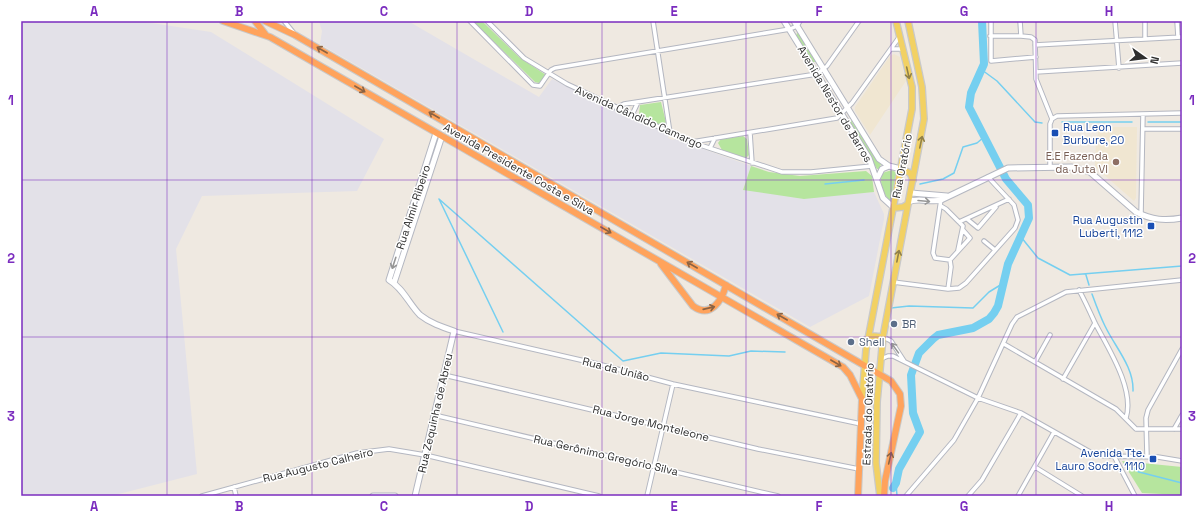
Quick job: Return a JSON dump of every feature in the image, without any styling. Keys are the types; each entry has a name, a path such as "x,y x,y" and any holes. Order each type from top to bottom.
{"highway":[{"name":"Avenida Presidente Costa e Silva","path":"223,21 265,34 846,369 862,399"},
{"path":"255,21 265,34"},
{"name":"Avenida Presidente Costa e Silva","path":"265,21 295,35 878,373 894,384 900,394 902,406 885,481 884,496"},
{"path":"658,260 696,308 710,310 718,304 726,285"},
{"name":"Estrada do Oratório","path":"858,496 862,399"}],"main road":[{"name":"Rua Oratório","path":"873,311 912,116 912,87 896,21"},
{"name":"Rua Oratório","path":"888,308 924,126 924,103 908,21"},
{"path":"901,169 910,173 913,181"},
{"path":"894,208 900,208 909,203"},
{"name":"Estrada do Oratório","path":"880,496 876,463 878,373 882,337 888,308"},
{"name":"Estrada do Oratório","path":"862,399 864,365 873,311"},
{"path":"868,338 873,336 882,337"}],"street":[{"path":"284,21 295,35"},
{"path":"470,21 532,85 540,86 549,73 555,68 790,29 795,23 800,21"},
{"name":"Avenida Cândido Camargo","path":"487,21 524,58 549,73 571,86 616,108 691,142 774,170 792,173 872,166"},
{"path":"653,21 670,133"},
{"name":"Avenida Nestor de Barros","path":"784,21 869,158 883,198 894,208"},
{"path":"616,108 624,104 817,74 824,69 859,21"},
{"path":"991,21 990,61 1036,57"},
{"path":"1019,36 1020,21"},
{"path":"1115,21 1119,68"},
{"path":"1145,21 1145,38"},
{"path":"1036,45 1180,37 1177,21"},
{"name":"Avenida Nestor de Barros","path":"795,23 879,159 889,166 901,169"},
{"path":"691,142 835,119 848,108 900,36"},
{"path":"990,36 1019,36 1033,38 1036,45 1037,81 1052,119 1050,124 1050,167"},
{"path":"891,49 903,49"},
{"path":"1036,72 1182,63"},
{"path":"632,115 638,102"},
{"path":"1052,119 1060,115 1182,113"},
{"path":"1141,214 1143,114"},
{"path":"1143,129 1182,129"},
{"path":"750,133 752,163"},
{"name":"Rua Almir Ribeiro","path":"389,280 439,135"},
{"name":"Rua Almir Ribeiro","path":"394,283 439,135"},
{"path":"710,148 715,138"},
{"path":"877,180 882,169 889,166"},
{"path":"909,203 914,200 932,202 941,200 988,176 1008,168 1072,167 1090,172 1141,214 1163,220 1182,218"},
{"path":"894,282 948,289 959,288 966,284 1015,228 1018,220 1014,205 988,176"},
{"path":"911,193 941,200 946,209 963,226 958,252"},
{"path":"958,222 997,206 1009,199"},
{"path":"941,200 933,253 937,259 950,260 958,252 970,238 962,230"},
{"path":"967,219 978,228 997,206"},
{"path":"984,241 995,250"},
{"path":"948,289 951,267 950,260"},
{"name":"Rua da União","path":"389,280 394,283 421,316 434,324 454,331 598,364 673,384 861,424"},
{"path":"906,496 954,440 978,398 1012,324 1017,317 1057,295 1079,290 1182,280"},
{"path":"1079,290 1112,355 1122,379 1128,405 1126,418"},
{"path":"1063,379 1095,324"},
{"name":"Rua Zequinha de Abreu","path":"415,496 454,331"},
{"path":"1035,362 1050,336"},
{"path":"882,337 890,342 907,363"},
{"path":"1004,344 1116,409 1136,429 1182,429"},
{"path":"1147,456 1146,418 1148,410 1182,349"},
{"path":"880,360 890,356 907,363 978,398 1021,413 1090,452 1114,456 1147,456 1182,461"},
{"name":"Rua Jorge Monteleone","path":"444,375 758,449 859,469"},
{"path":"647,496 673,384"},
{"path":"968,496 982,480 1021,413"},
{"name":"Rua Gerônimo Gregório Silva","path":"434,415 778,496"},
{"path":"1174,429 1182,415"},
{"path":"1018,496 1054,432"},
{"name":"Rua Augusto Calheiro","path":"202,496 357,453 389,449 425,455 599,496"},
{"path":"1114,456 1135,496"},
{"path":"1035,467 1082,496"},
{"path":"234,487 236,496"},
{"path":"373,496 395,496"}],"shaded area":[{"path":"21,21 138,21 211,32 384,139 357,191 202,196 176,249 197,474 111,496 21,496"},
{"path":"319,21 408,21 539,97 552,79 669,135 668,138 673,140 675,139 751,166 743,190 848,194 874,192 884,214 884,219 869,296 810,327 320,44 322,31"},
{"path":"894,54 900,57 906,81 870,135 855,111 855,107 890,56"},
{"name":"E.E Fazenda da Juta VI","path":"1100,127 1137,127 1136,198 1134,201 1095,167 1096,139"}],"green space":[{"path":"473,21 482,21 519,57 546,75 539,83 535,82"},
{"path":"797,33 816,61 815,62 813,62 796,36"},
{"path":"661,102 666,122 664,124 659,125 639,114 640,105"},
{"path":"850,119 881,164 879,169 877,169 849,121"},
{"path":"743,136 747,139 749,155 746,158 722,150 718,143 721,139"},
{"path":"751,166 769,172 800,176 866,171 872,176 874,192 804,199 743,190"},
{"path":"892,170 897,173 891,202 884,192 881,184 881,177 882,173"},
{"path":"1122,461 1182,467 1182,495 1142,493"}],"waterway":[{"path":"893,488 896,483 899,469 920,432 913,413 911,375 919,353 938,335 973,328 989,319 994,313 998,306 1008,264 1029,218 1028,205 1006,179 969,107 971,93 984,64 982,21"},
{"path":"982,70 997,81 1035,122 1042,123"},
{"path":"1062,122 1132,122"},
{"path":"1148,122 1182,122"},
{"path":"920,184 943,179 954,173 963,147 977,143 984,137"},
{"path":"825,184 864,180"},
{"path":"503,332 439,199 623,361 661,353 729,356 751,351 785,352"},
{"path":"1021,237 1038,258 1070,275 1182,266"},
{"path":"1086,275 1089,285"},
{"path":"891,308 909,306 973,308 989,292 1002,284"},
{"path":"1092,294 1105,326 1127,365 1133,391"},
{"path":"1131,467 1139,472 1182,483"},
{"path":"896,483 897,496"}],"place":[{"name":"Rua Leon Burbure, 20","path":"1055,133"},
{"name":"E.E Fazenda da Juta VI","path":"1116,162"},
{"name":"Rua Augustin Luberti, 1112","path":"1151,226"},
{"name":"BR","path":"894,324"},
{"name":"Shell","path":"851,342"},
{"name":"Avenida Tte. Lauro Sodre, 1110","path":"1153,459"}]}
